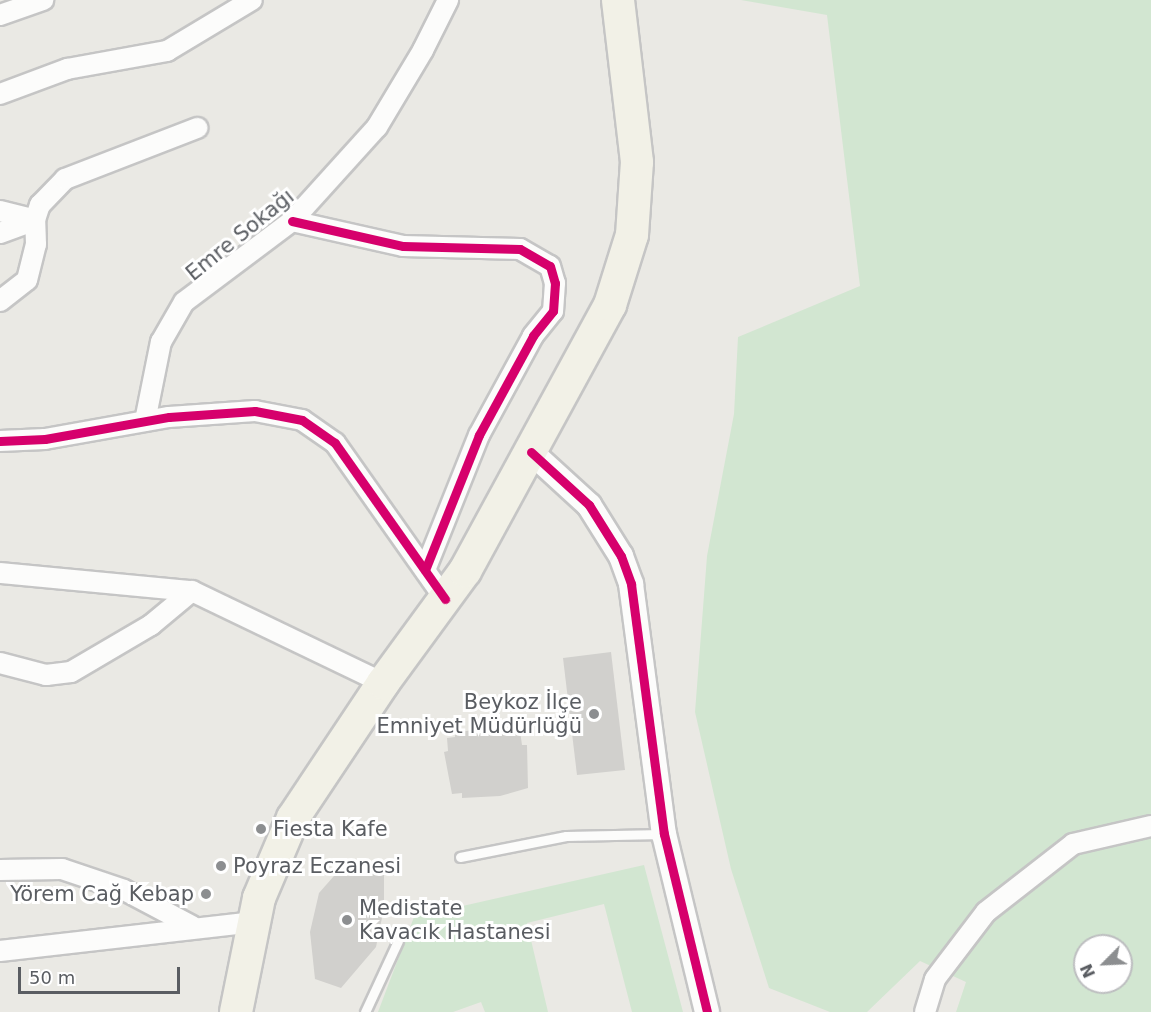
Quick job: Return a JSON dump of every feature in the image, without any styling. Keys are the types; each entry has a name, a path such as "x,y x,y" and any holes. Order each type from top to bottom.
{"main road":[{"path":"236,1012 259,898 293,818 383,683 445,599 531,452 610,305 632,235 637,162 618,0"}],"street":[{"path":"0,15 43,0"},
{"path":"0,94 67,69 166,51 252,0"},
{"name":"Emre Sokağı","path":"145,422 161,342 184,302 292,221 377,127 423,50 448,0"},
{"path":"0,302 27,280 36,244 35,220 40,205 65,179 197,128"},
{"path":"0,211 35,220"},
{"path":"0,232 35,220"},
{"path":"292,221 404,246 520,249 550,267 555,284 553,311 533,336 479,435 425,570"},
{"path":"0,441 45,439 145,422 255,411 302,420 335,443 445,599"},
{"path":"531,452 589,505 621,556 631,584 664,834 706,1012"},
{"path":"0,573 192,591 383,683"},
{"path":"0,663 46,675 71,672 151,625 192,591"},
{"path":"925,1012 935,979 986,912 1073,844 1151,826"},
{"path":"0,870 62,869 124,890 192,926"},
{"path":"0,951 192,926 254,922"}],"lane":[{"path":"460,857 566,836 664,834"},
{"path":"365,1012 398,941"}],"green space":[{"path":"741,0 1151,0 1151,1012 956,1012 966,982 920,961 867,1012 830,1012 769,988 731,869 695,712 707,556 734,414 738,337 860,286 827,15"},
{"path":"644,865 683,1012 632,1012 604,904 527,923 548,1012 485,1012 481,1002 453,1012 378,1012 414,917"}],"building":[{"name":"Beykoz İlçe Emniyet Müdürlüğü","path":"611,652 625,770 577,775 563,658"},
{"path":"510,727 510,732 520,731 522,745 527,745 528,788 500,796 462,798 462,793 452,794 444,752 448,751 447,738 455,737 455,732"},
{"name":"Medistate Kavacık Hastanesi","path":"348,860 384,867 384,908 376,947 341,988 315,979 310,932 319,893"}],"cycle path":[{"path":"292,221 403,246 520,249 550,266 555,283 553,311 533,336 479,435 425,570"},
{"path":"0,441 45,439 169,417 255,411 302,420 335,443 445,599"},
{"path":"531,452 589,505 621,556 631,584 664,834 707,1012"}],"place":[{"name":"Beykoz İlçe Emniyet Müdürlüğü","path":"594,714"},
{"name":"Fiesta Kafe","path":"261,829"},
{"name":"Poyraz Eczanesi","path":"221,866"},
{"name":"Yörem Cağ Kebap","path":"206,894"},
{"name":"Medistate Kavacık Hastanesi","path":"347,920"}]}
